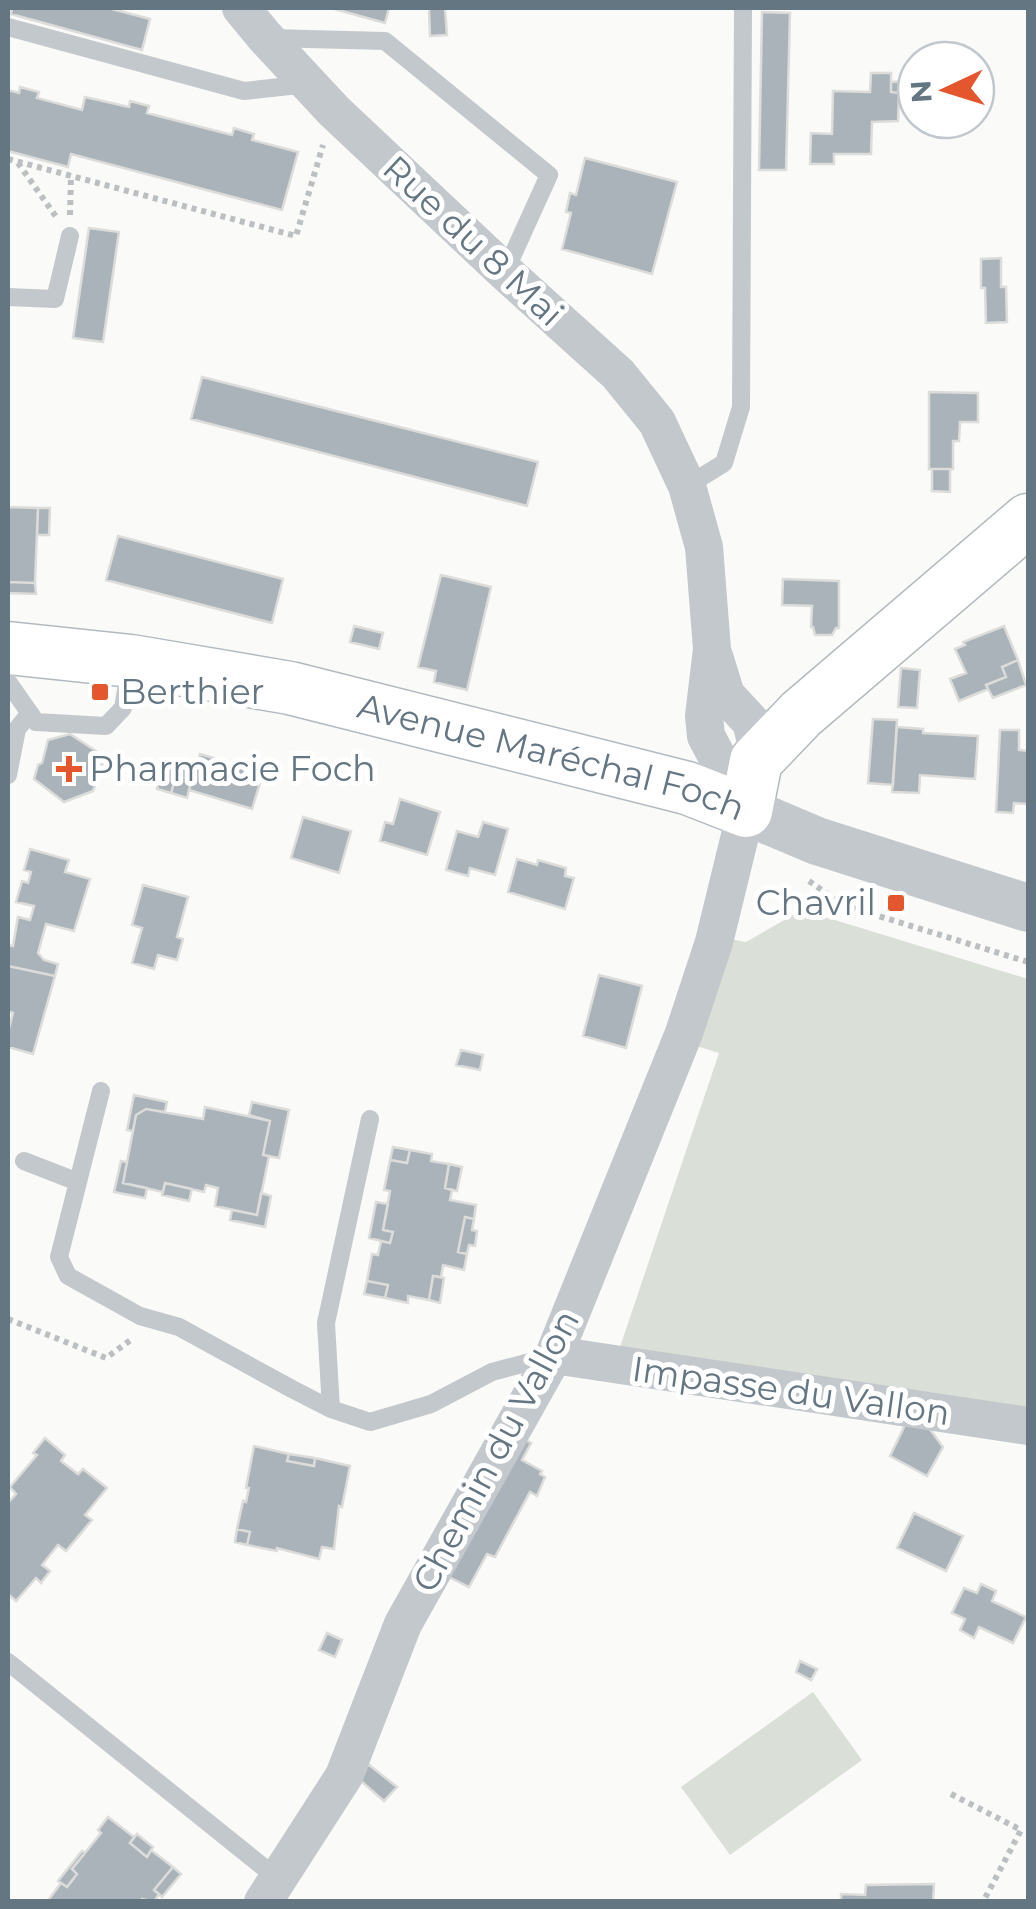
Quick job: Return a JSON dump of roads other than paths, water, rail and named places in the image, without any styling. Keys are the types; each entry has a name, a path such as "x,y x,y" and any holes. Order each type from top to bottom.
{"main road":[{"name":"Avenue Maréchal Foch","path":"8,648 131,661 290,688 688,788 751,786 800,714 1028,520"}],"street":[{"name":"Rue du 8 Mai","path":"241,8 322,97 618,374 658,422 687,486 704,548 712,649 704,716 706,736 751,786"},
{"name":"Rue du 8 Mai","path":"712,649 726,695 751,722 755,738 751,786"},
{"path":"751,786 817,841 1028,908"},
{"name":"Chemin du Vallon","path":"270,1890 344,1776 403,1624 554,1355 684,1033 714,942 751,786"},
{"name":"Impasse du Vallon","path":"554,1355 1028,1426"}],"lane":[{"path":"687,486 724,463 741,407 743,8"},
{"path":"8,27 244,92 322,97"},
{"path":"265,38 385,41 549,175 505,272"},
{"path":"8,297 56,299 70,236"},
{"path":"8,682 36,722 106,726 123,708 131,661"},
{"path":"8,775 18,728 30,713"},
{"path":"100,1091 59,1257 68,1276 140,1316 179,1327 292,1390 370,1422 431,1404 492,1372 554,1355"},
{"path":"331,1408 326,1324 370,1120"},
{"path":"24,1162 78,1182"},
{"path":"8,1662 270,1890"}],"place":[{"name":"Berthier","path":"100,692"},
{"name":"Pharmacie Foch","path":"69,769"},
{"name":"Chavril","path":"896,903"}]}
